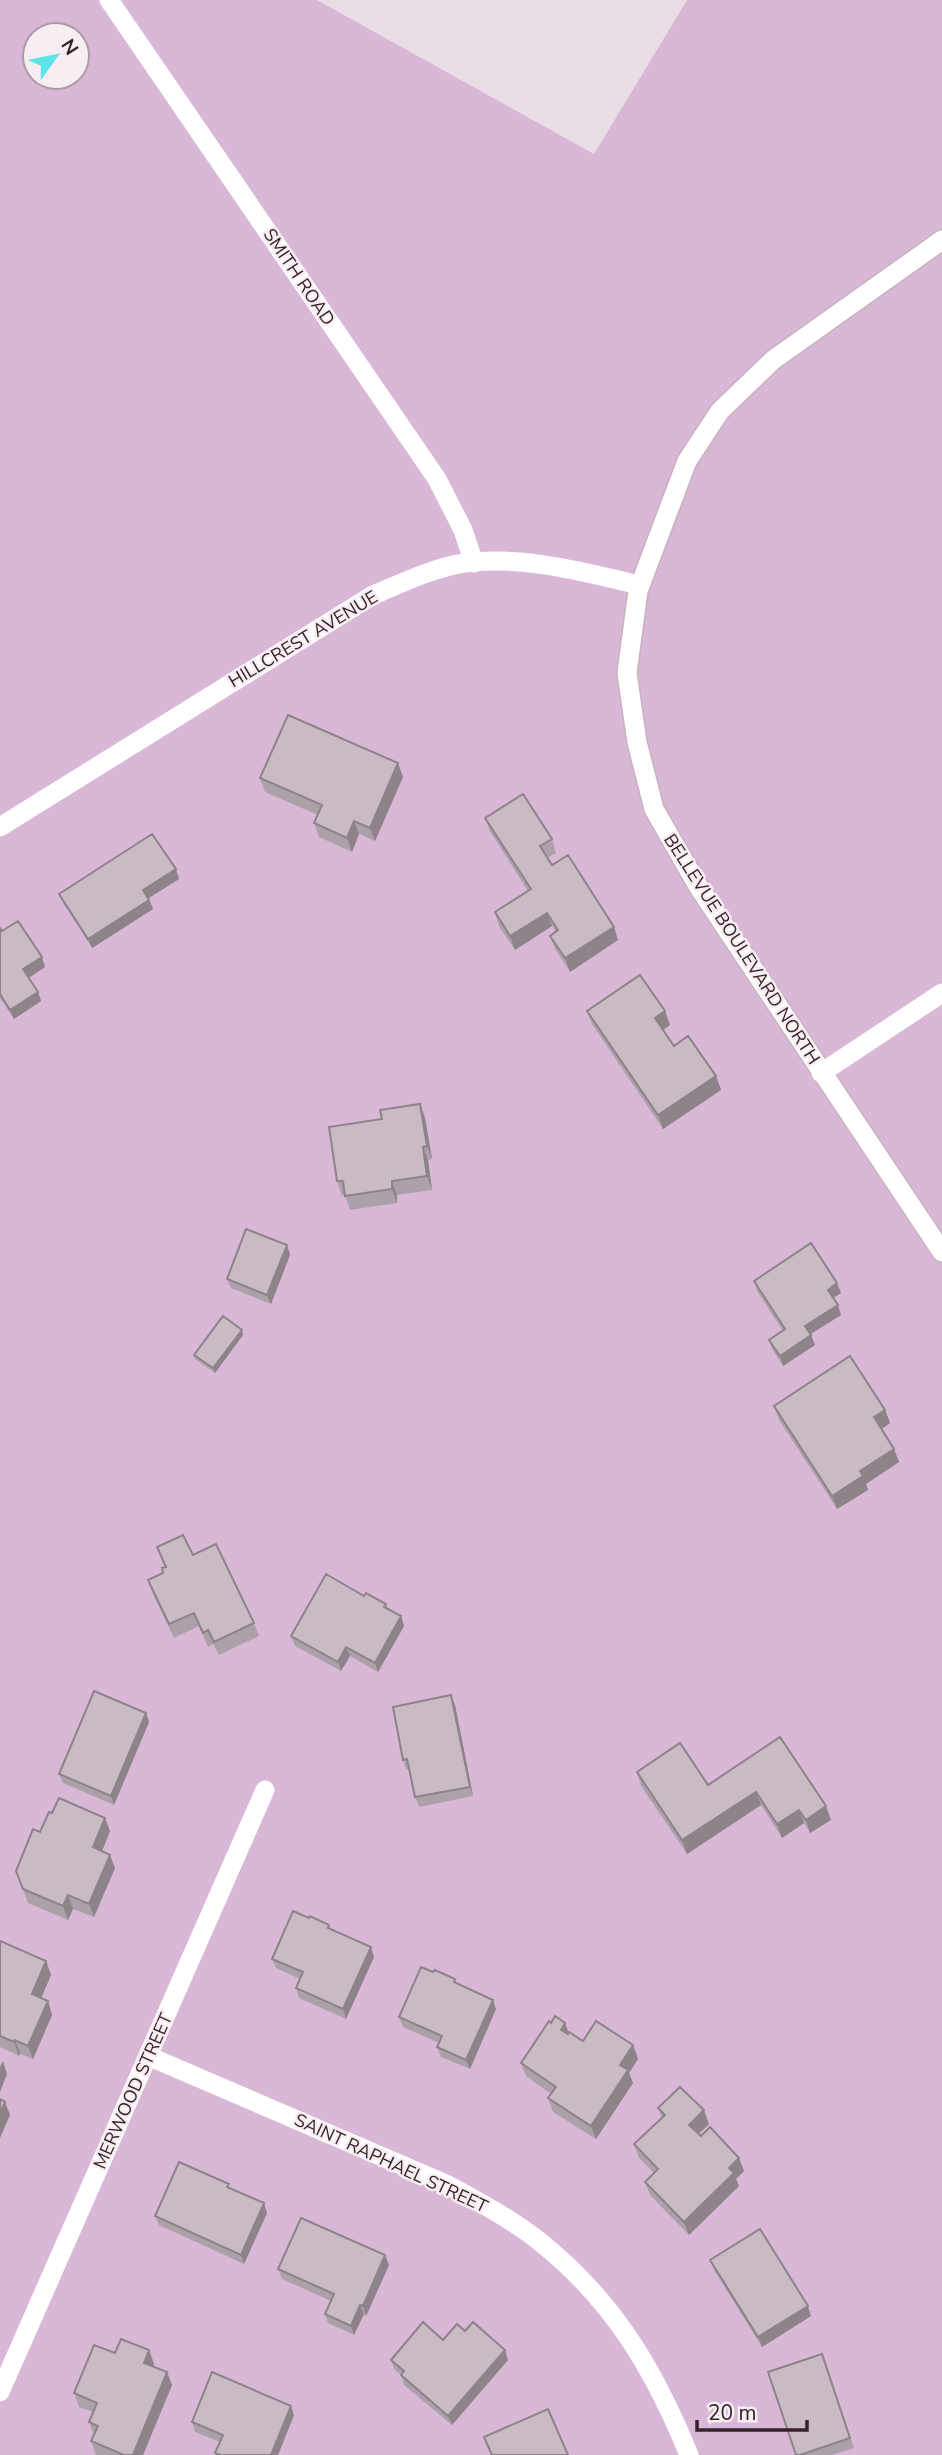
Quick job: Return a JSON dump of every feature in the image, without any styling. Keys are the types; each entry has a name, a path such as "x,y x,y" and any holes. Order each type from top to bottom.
{"street":[{"name":"SMITH ROAD","path":"110,0 437,479 463,530 474,563"},
{"name":"BELLEVUE BOULEVARD NORTH","path":"942,240 773,360 720,411 687,461 640,585 627,673 637,742 654,809 698,886 942,1252"},
{"name":"HILLCREST AVENUE","path":"0,827 373,595 418,577 464,563 508,562 552,567 640,585"},
{"path":"821,1073 942,993"},
{"name":"MERWOOD STREET","path":"0,2392 265,1790"},
{"name":"SAINT RAPHAEL STREET","path":"148,2056 447,2185 495,2211 540,2242 582,2281 616,2318 647,2363 673,2413 688,2455"}],"shaded area":[{"path":"0,0 317,0 594,154 687,0 942,0 942,2455 0,2455"}],"building":[{"path":"288,715 398,763 370,828 354,821 347,838 314,823 322,805 260,778"},
{"path":"523,794 552,839 540,846 552,865 568,855 614,927 565,958 550,936 558,930 547,913 510,936 495,912 531,889 485,818"},
{"path":"152,834 176,869 143,890 149,900 88,939 59,894"},
{"path":"18,921 42,957 23,969 38,992 10,1010 0,994 0,928 2,931"},
{"path":"640,975 665,1011 655,1018 674,1046 688,1036 716,1076 658,1115 587,1011"},
{"path":"420,1104 427,1146 423,1147 427,1176 392,1181 392,1189 345,1196 343,1181 337,1181 329,1127 382,1119 380,1110"},
{"path":"246,1229 287,1245 267,1295 227,1279"},
{"path":"811,1243 837,1283 828,1290 838,1305 805,1326 811,1335 780,1356 769,1340 785,1329 754,1281"},
{"path":"223,1316 242,1330 213,1368 194,1355"},
{"path":"850,1356 885,1410 874,1417 894,1449 860,1471 863,1476 832,1496 774,1406"},
{"path":"183,1535 193,1555 216,1544 254,1623 214,1642 208,1630 203,1633 194,1613 169,1624 148,1580 163,1573 162,1568 166,1567 157,1547"},
{"path":"326,1574 364,1596 366,1593 386,1604 384,1607 401,1616 375,1663 346,1647 338,1662 291,1636"},
{"path":"94,1691 146,1713 111,1796 59,1774"},
{"path":"451,1695 470,1787 415,1797 407,1759 403,1760 393,1707"},
{"path":"780,1737 826,1806 806,1820 799,1810 777,1824 756,1792 682,1840 637,1772 680,1743 708,1785"},
{"path":"59,1798 105,1818 93,1847 110,1855 89,1904 68,1895 63,1906 23,1889 16,1871 33,1829 40,1832"},
{"path":"293,1911 309,1918 310,1916 329,1925 328,1928 371,1947 343,2009 296,1988 303,1972 272,1959"},
{"path":"0,1941 46,1961 32,1994 48,2001 28,2046 0,2036"},
{"path":"421,1967 455,1979 454,1982 493,2000 466,2060 437,2047 442,2036 399,2017"},
{"path":"555,2016 565,2023 561,2030 583,2041 596,2021 633,2045 620,2065 628,2070 591,2126 548,2098 556,2087 521,2063"},
{"path":"680,2087 704,2110 689,2125 701,2136 710,2127 739,2158 729,2168 734,2173 684,2222 645,2182 658,2169 634,2144 665,2115 658,2108"},
{"path":"0,2099 5,2102 0,2113"},
{"path":"179,2162 264,2203 241,2255 155,2216"},
{"path":"301,2218 385,2255 363,2306 360,2305 351,2326 325,2314 334,2294 278,2269"},
{"path":"760,2229 808,2306 758,2337 710,2260"},
{"path":"423,2322 443,2340 457,2324 465,2331 473,2322 505,2350 448,2416 401,2375 404,2371 391,2360"},
{"path":"121,2339 149,2350 144,2363 167,2372 133,2455 124,2455 91,2441 98,2426 89,2422 97,2403 74,2393 94,2345 115,2353"},
{"path":"822,2354 850,2438 796,2455 768,2372"},
{"path":"212,2372 291,2406 271,2455 215,2453 223,2435 192,2422"},
{"path":"548,2409 568,2455 492,2455 484,2437"}]}
